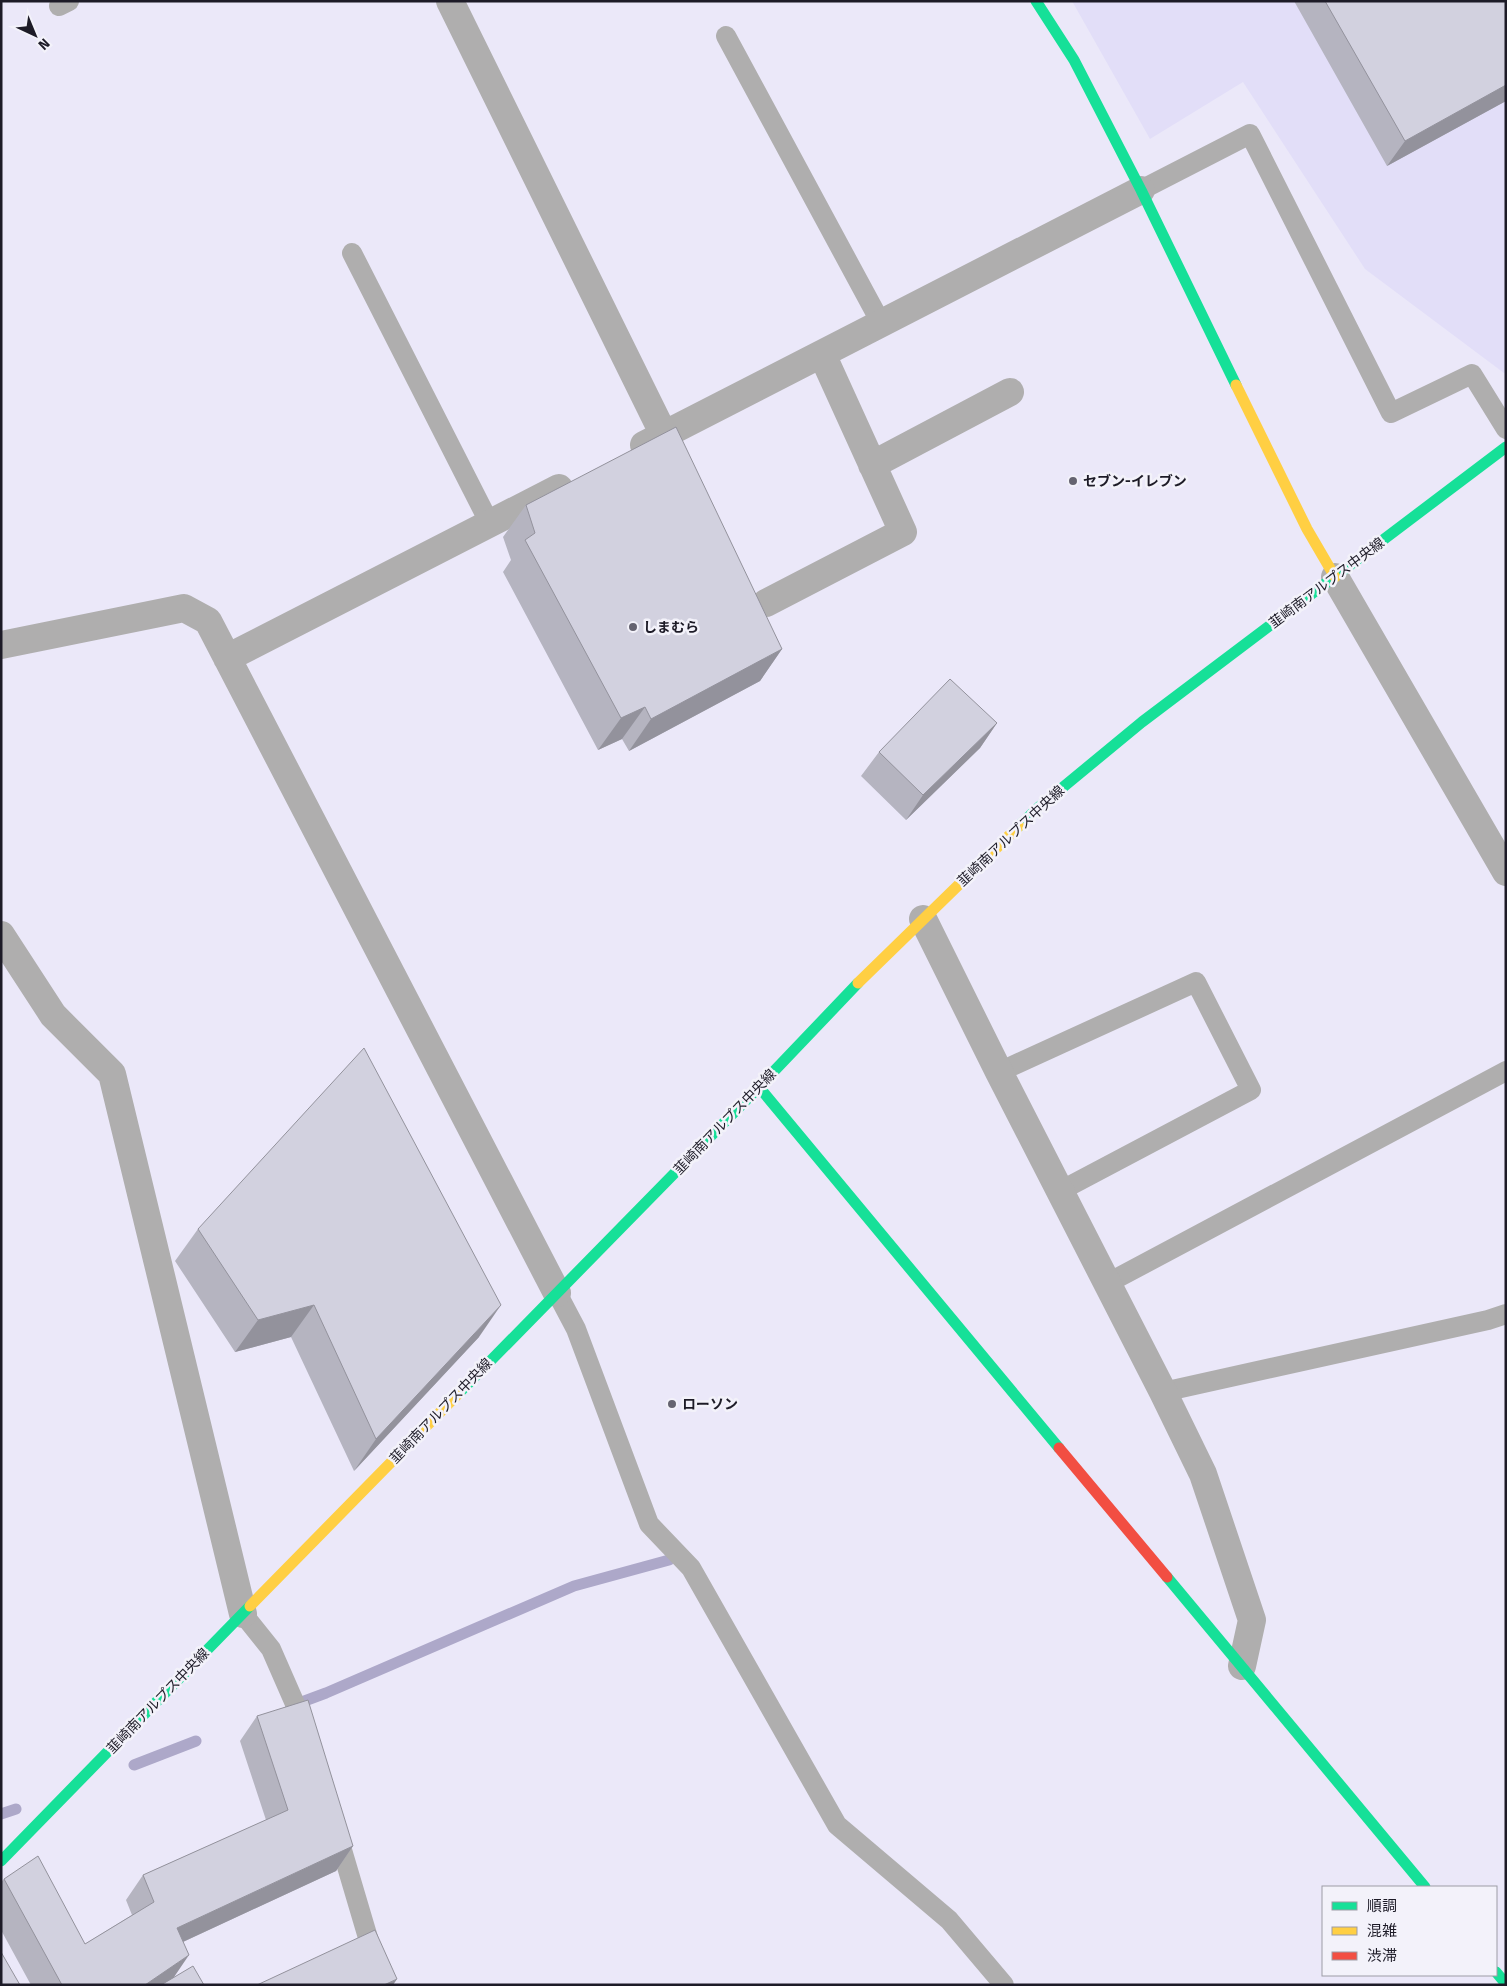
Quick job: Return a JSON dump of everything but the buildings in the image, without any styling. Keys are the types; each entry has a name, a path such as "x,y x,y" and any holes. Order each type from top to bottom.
{"main road":[{"path":"1036,1 1074,60 1141,190 1307,530 1335,577"},
{"name":"韮崎南アルプス中央線","path":"1,1861 759,1088 878,962 1039,808 1142,722 1506,447"},
{"path":"759,1088 1424,1886"}],"street":[{"path":"450,1 664,435"},
{"path":"620,457 1141,190"},
{"path":"766,604 903,532 822,354"},
{"path":"872,465 1010,392"},
{"path":"227,658 577,479"},
{"path":"1335,577 1497,839 1506,872"},
{"path":"1,645 184,608 208,622 557,1292"},
{"path":"923,919 1203,1474 1252,1620 1242,1666"},
{"path":"1,935 54,1014 112,1074 242,1614"}],"lane":[{"path":"726,36 882,323"},
{"path":"1141,190 1250,134 1391,413 1472,374 1506,429"},
{"path":"352,253 490,524"},
{"path":"999,1072 1196,982 1251,1090 1060,1191"},
{"path":"1108,1284 1506,1071"},
{"path":"557,1292 576,1329 649,1524 691,1568 837,1825 950,1920 1004,1985"},
{"path":"1163,1392 1488,1320 1506,1314"},
{"path":"242,1614 271,1649 295,1703 310,1744"},
{"path":"333,1819 382,1985"}],"shaded area":[{"path":"1072,1 1506,1 1506,372 1504,373 1365,269 1243,82 1150,139"}],"waterway":[{"path":"291,1706 326,1693 574,1586 669,1560"},
{"path":"134,1765 196,1741"},
{"path":"1,1814 16,1809"}],"traffic: fast":[{"path":"1036,1 1074,60 1141,190 1236,385"},
{"path":"1019,826 1039,807 1142,722 1506,447"},
{"path":"459,1393 759,1087 858,983"},
{"path":"759,1087 1059,1448"},
{"path":"1167,1577 1424,1886"},
{"path":"1,1861 250,1606"},
{"path":"1497,1973 1506,1984"}],"traffic: slow":[{"path":"1236,385 1307,529 1335,577"},
{"path":"858,983 1019,826"},
{"path":"250,1606 459,1393"}],"traffic: jam":[{"path":"1059,1448 1167,1577"}],"place":[{"name":"セブン-イレブン","path":"1073,481"},
{"name":"しまむら","path":"633,627"},
{"name":"ローソン","path":"672,1404"}]}
